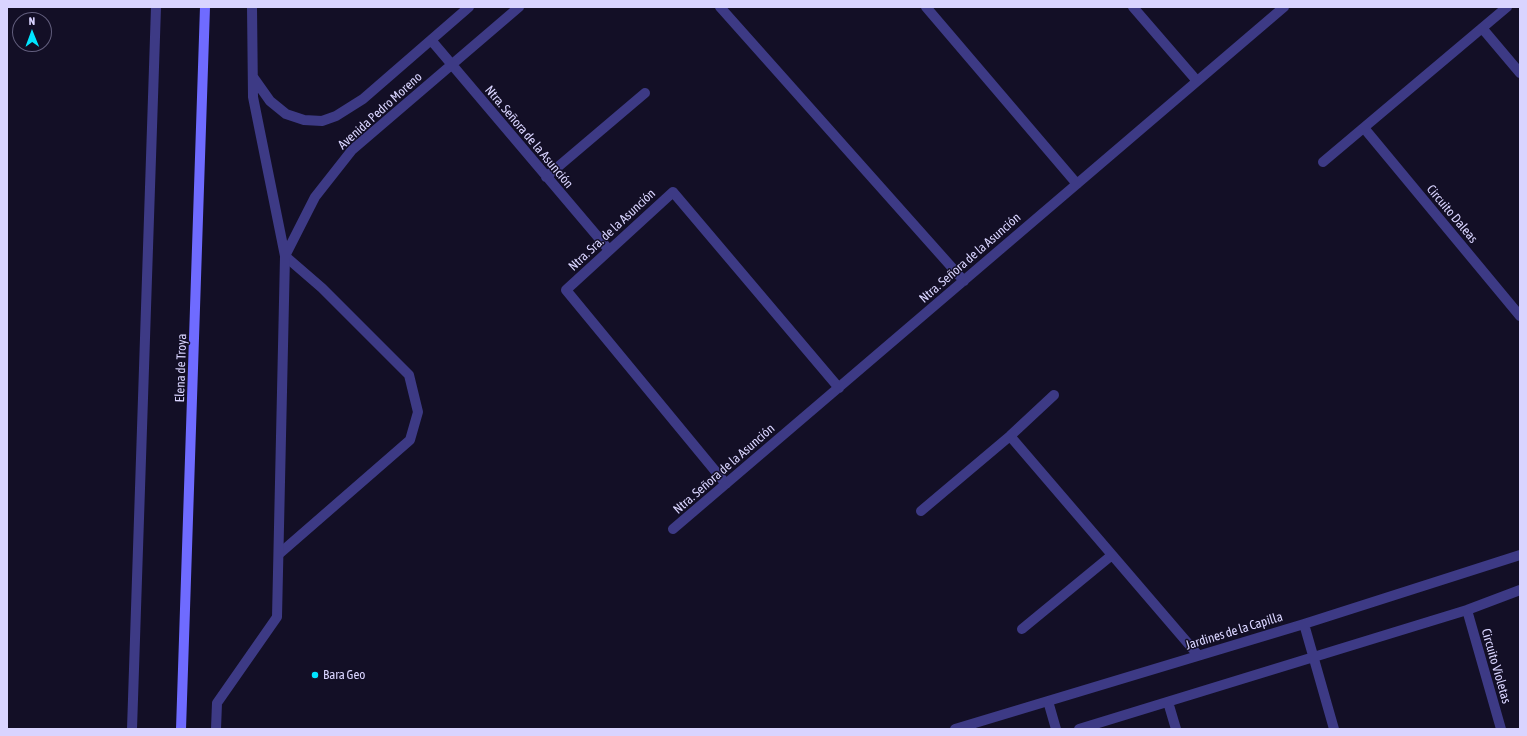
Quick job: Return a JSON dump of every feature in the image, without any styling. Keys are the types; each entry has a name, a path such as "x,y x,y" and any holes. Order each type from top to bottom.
{"main road":[{"name":"Elena de Troya","path":"180,729 205,7"}],"street":[{"path":"132,729 156,7"},
{"path":"216,729 217,703 277,616 284,256 253,97 252,7"},
{"name":"Avenida Pedro Moreno","path":"253,77 270,101 286,114 304,120 322,121 336,116 363,98 469,7"},
{"name":"Avenida Pedro Moreno","path":"284,256 315,197 352,150 519,7"},
{"path":"720,7 964,281"},
{"path":"926,7 1077,184"},
{"path":"1133,7 1197,81"},
{"name":"Ntra. Señora de la Asunción","path":"673,529 1284,7"},
{"path":"1323,162 1507,7"},
{"path":"1482,28 1520,73"},
{"name":"Ntra. Señora de la Asunción","path":"431,40 609,250"},
{"path":"546,177 645,93"},
{"name":"Circuito Daleas","path":"1364,128 1520,316"},
{"name":"Ntra. Sra. de la Asunción","path":"726,484 566,290 673,192 839,388"},
{"path":"279,554 410,440 418,412 409,375 322,288 284,256"},
{"path":"921,511 1010,436 1054,395"},
{"path":"1010,436 1198,655"},
{"path":"1022,629 1112,555"},
{"name":"Jardines de la Capilla","path":"955,729 1304,624 1520,555"},
{"path":"1079,729 1467,610 1520,590"},
{"name":"Circuito Violetas","path":"1467,610 1500,729"},
{"path":"1304,624 1334,729"},
{"path":"1048,701 1056,729"},
{"path":"1168,702 1176,729"}],"place":[{"name":"Bara Geo","path":"315,675"}]}
